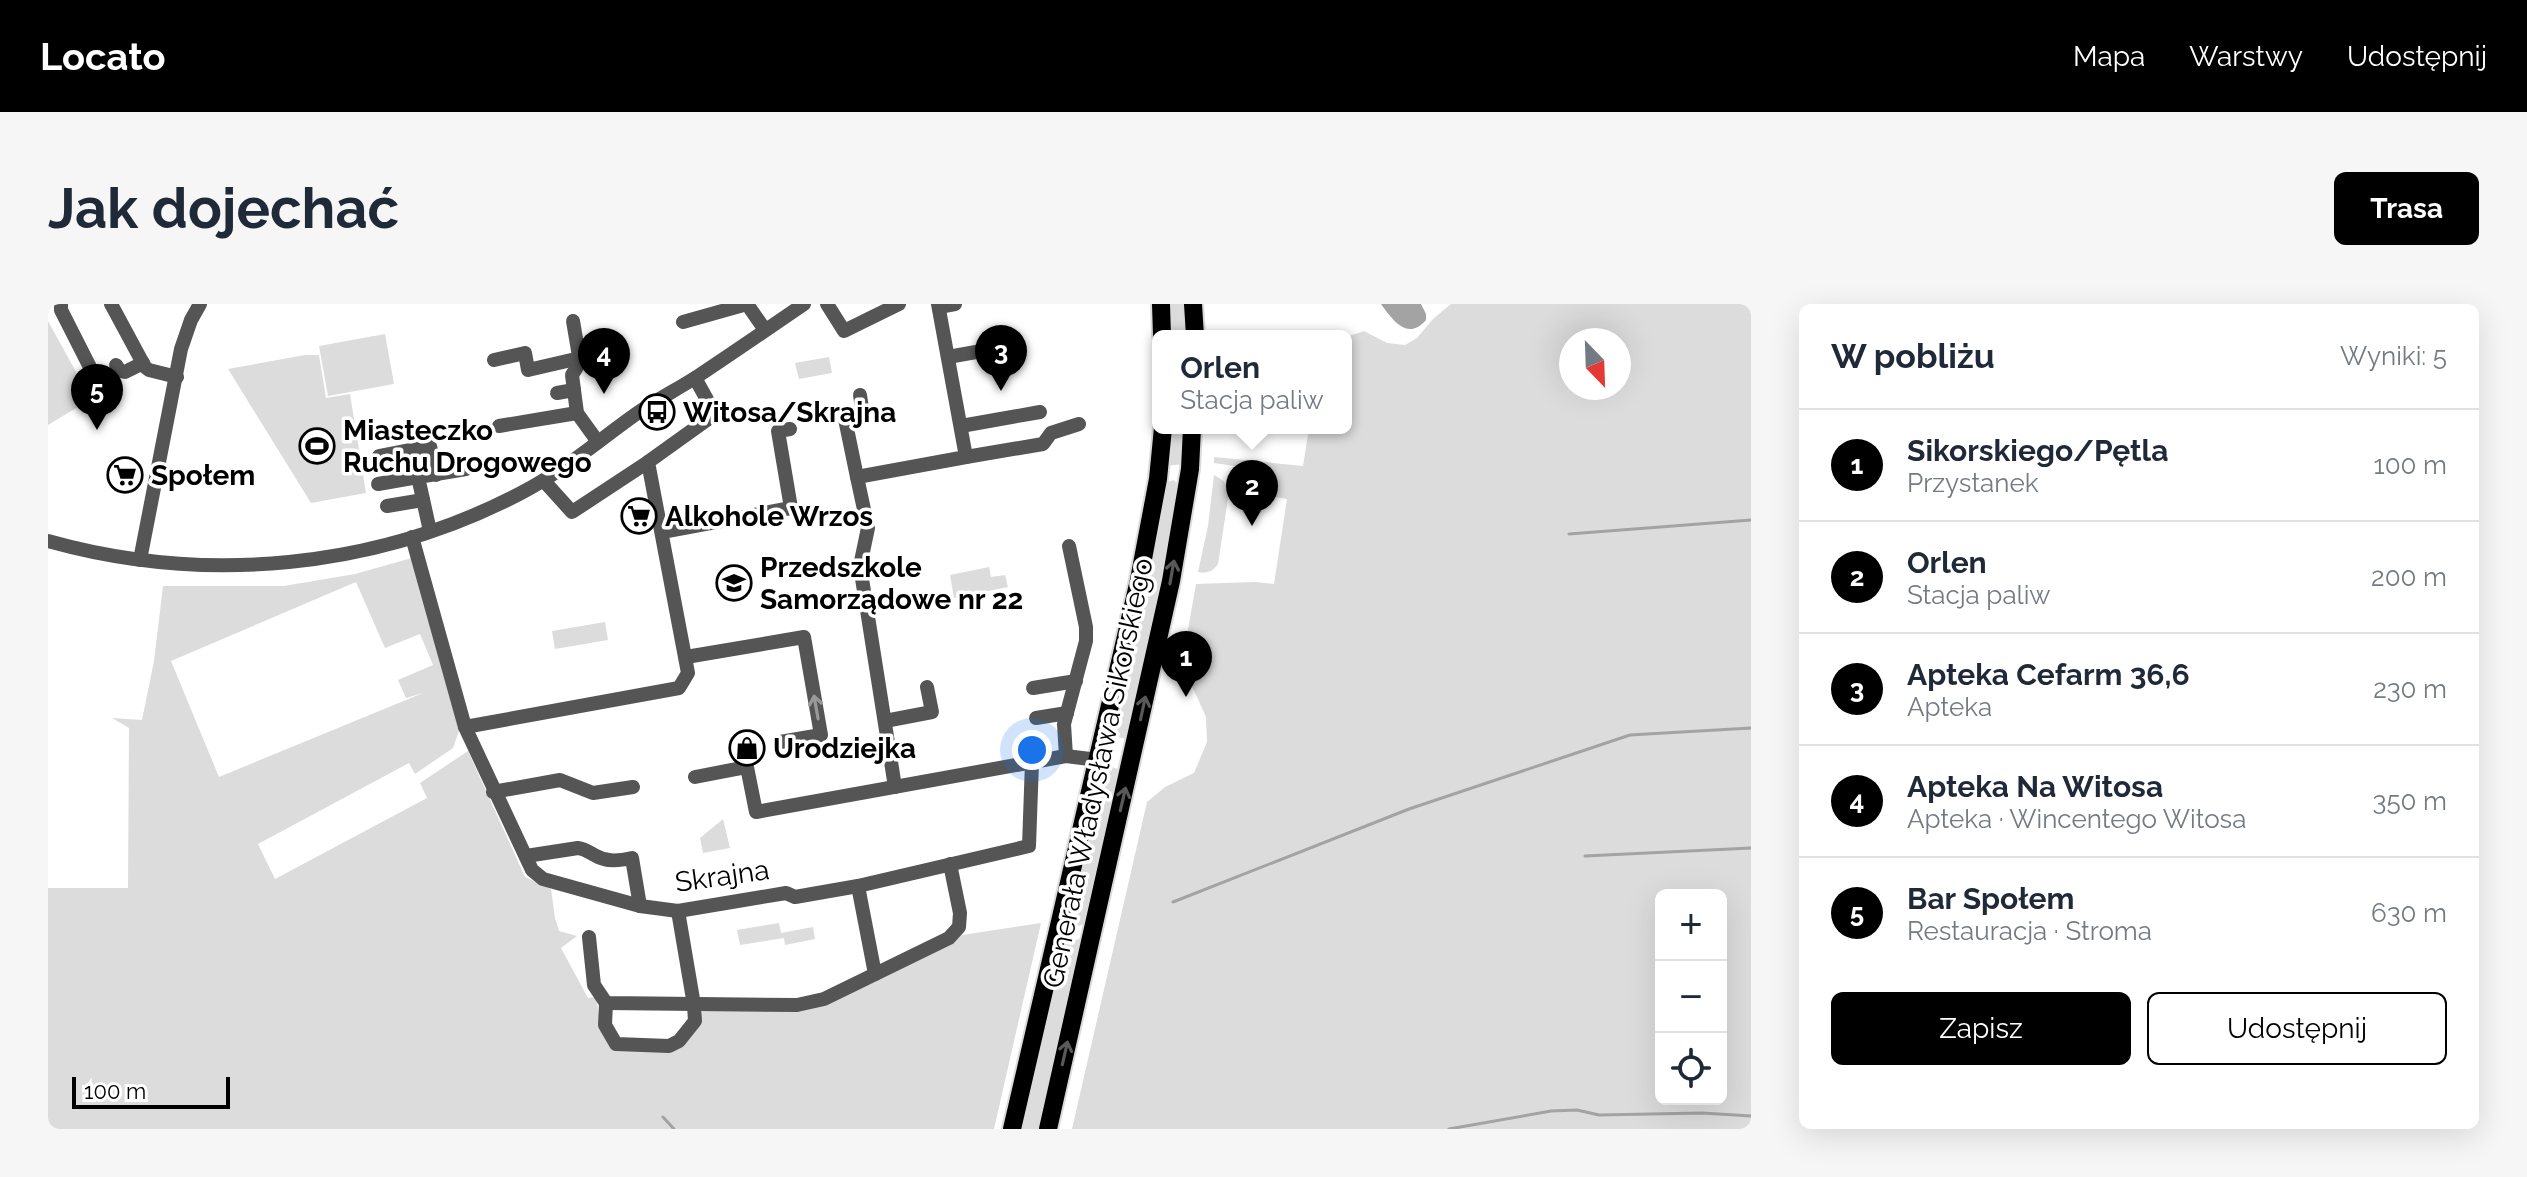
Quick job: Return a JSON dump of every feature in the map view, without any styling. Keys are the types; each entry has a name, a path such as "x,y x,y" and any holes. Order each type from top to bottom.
{"main road":[{"path":"1161,304 1162,330"},
{"path":"1193,304 1195,330"},
{"name":"Generała Władysława Sikorskiego","path":"1012,1129 1139,580 1158,479 1162,434"},
{"name":"Generała Władysława Sikorskiego","path":"1048,1129 1171,581 1190,469 1192,434"},
{"path":"1158,479 1173,470 1190,469"},
{"path":"1102,741 1116,763 1130,769"},
{"path":"1060,919 1072,932 1084,933 1094,926"}],"street":[{"path":"61,304 61,310 97,381"},
{"path":"111,304 149,370 177,377"},
{"path":"140,560 187,331 200,304"},
{"path":"683,322 747,304 765,330"},
{"path":"48,541 140,560 216,566 283,563 357,552 412,537 494,507 544,481 669,391 695,378 804,304"},
{"path":"827,304 844,331 899,304"},
{"path":"955,304 939,306 966,457"},
{"path":"573,321 580,358 572,375 577,413 598,442"},
{"path":"948,357 987,350"},
{"path":"494,360 525,353 528,370 580,358"},
{"path":"116,365 125,372 143,363"},
{"path":"544,481 572,512 648,462 715,414 695,378"},
{"path":"557,393 574,390"},
{"path":"860,395 863,415 845,419 868,528 860,566 895,787"},
{"path":"961,426 1040,412"},
{"path":"499,426 577,413"},
{"path":"857,477 1043,444 1051,433 1079,424"},
{"path":"662,532 791,508 778,431 790,429"},
{"path":"379,456 430,446 436,475"},
{"path":"465,727 679,688 688,673 686,657 648,462"},
{"path":"378,484 466,469"},
{"path":"418,477 430,531"},
{"path":"387,506 423,500"},
{"name":"Skrajna","path":"412,537 465,727 532,870 543,879 640,906 678,911 786,893 795,897 858,886 1029,846 1032,762"},
{"path":"1066,756 1063,740 1067,713 1086,641 1086,627 1069,546"},
{"path":"686,657 804,637 821,735 780,742"},
{"path":"1033,688 1076,681"},
{"path":"885,721 932,712 927,687"},
{"path":"1036,718 1067,713"},
{"path":"695,777 747,767 756,812 1066,756 1098,760"},
{"path":"493,792 560,780 593,793 633,787"},
{"path":"526,856 578,848 601,859 617,861 632,858 640,906"},
{"path":"606,1003 797,1005 824,999 949,938 959,927 960,913 950,864"},
{"path":"858,886 875,974"},
{"path":"589,937 594,985 606,1003 605,1025 616,1044 669,1046 679,1041 695,1021 678,911"}],"shaded area":[{"path":"1168,304 1184,304 1186,330 1169,330"},
{"path":"1381,304 1421,304 1426,320 1413,329 1407,329 1396,322"},
{"path":"1451,304 1751,304 1751,1129 1072,1129 1147,802 1165,787 1194,773 1207,742 1206,717 1182,664 1196,584 1274,584 1287,499 1244,492 1240,486 1242,467 1214,463 1214,457 1303,466 1308,434 1352,434 1352,335 1364,331 1387,343 1405,345 1417,338"},
{"path":"48,321 91,399 48,425"},
{"path":"385,334 394,384 328,396 319,346"},
{"name":"Miasteczko Ruchu Drogowego","path":"319,355 326,398 350,394 366,493 311,503 228,369"},
{"path":"829,357 832,373 799,379 795,363"},
{"path":"1169,434 1186,434 1183,464 1166,466"},
{"path":"1214,475 1224,481 1229,492 1218,564 1210,571 1201,573 1198,572"},
{"path":"1174,480 1180,488 1160,603 1129,739 1115,737 1124,698 1127,665 1167,482"},
{"path":"412,558 459,731 453,748 415,774 409,763 258,844 275,879 427,798 420,783 468,751 525,877 551,889 559,931 577,936 561,948 588,998 594,997 597,1002 600,1025 613,1049 678,1048 697,1027 703,1010 825,1003 962,935 1041,923 994,1129 48,1129 48,888 128,888 129,728 112,718 142,720 154,661 163,586 284,586 355,574","holes":["356,582 385,648 420,634 433,665 398,680 406,698 423,693 219,777 171,661"]},
{"path":"989,567 991,577 1005,575 1008,587 954,598 950,575"},
{"path":"605,622 608,640 555,649 552,631"},
{"path":"1105,756 1112,767 1123,771 1088,922 1076,927 1071,920 1079,867"},
{"path":"723,819 730,848 703,853 700,838"},
{"path":"779,923 781,933 813,927 815,939 785,945 784,938 740,945 737,930"},
{"path":"1062,931 1071,940 1084,939 1041,1129 1019,1129"}],"waterway":[{"path":"1569,534 1751,520"},
{"path":"1173,902 1409,809 1630,735 1751,728"},
{"path":"1585,856 1751,848"},
{"path":"1449,1129 1551,1111 1577,1110 1599,1115 1702,1113 1751,1116"},
{"path":"663,1117 674,1129"}],"place":[{"name":"Apteka Cefarm 36,6","path":"1001,391"},
{"name":"Apteka Na Witosa","path":"604,394"},
{"name":"Witosa/Skrajna","path":"657,412"},
{"name":"Bar Społem","path":"97,430"},
{"name":"Miasteczko Ruchu Drogowego","path":"317,446"},
{"name":"Społem","path":"125,475"},
{"name":"Alkohole Wrzos","path":"639,516"},
{"name":"Orlen","path":"1252,526"},
{"name":"Przedszkole Samorządowe nr 22","path":"734,583"},
{"name":"Sikorskiego/Pętla","path":"1186,697"},
{"name":"Urodziejka","path":"747,748"}]}
